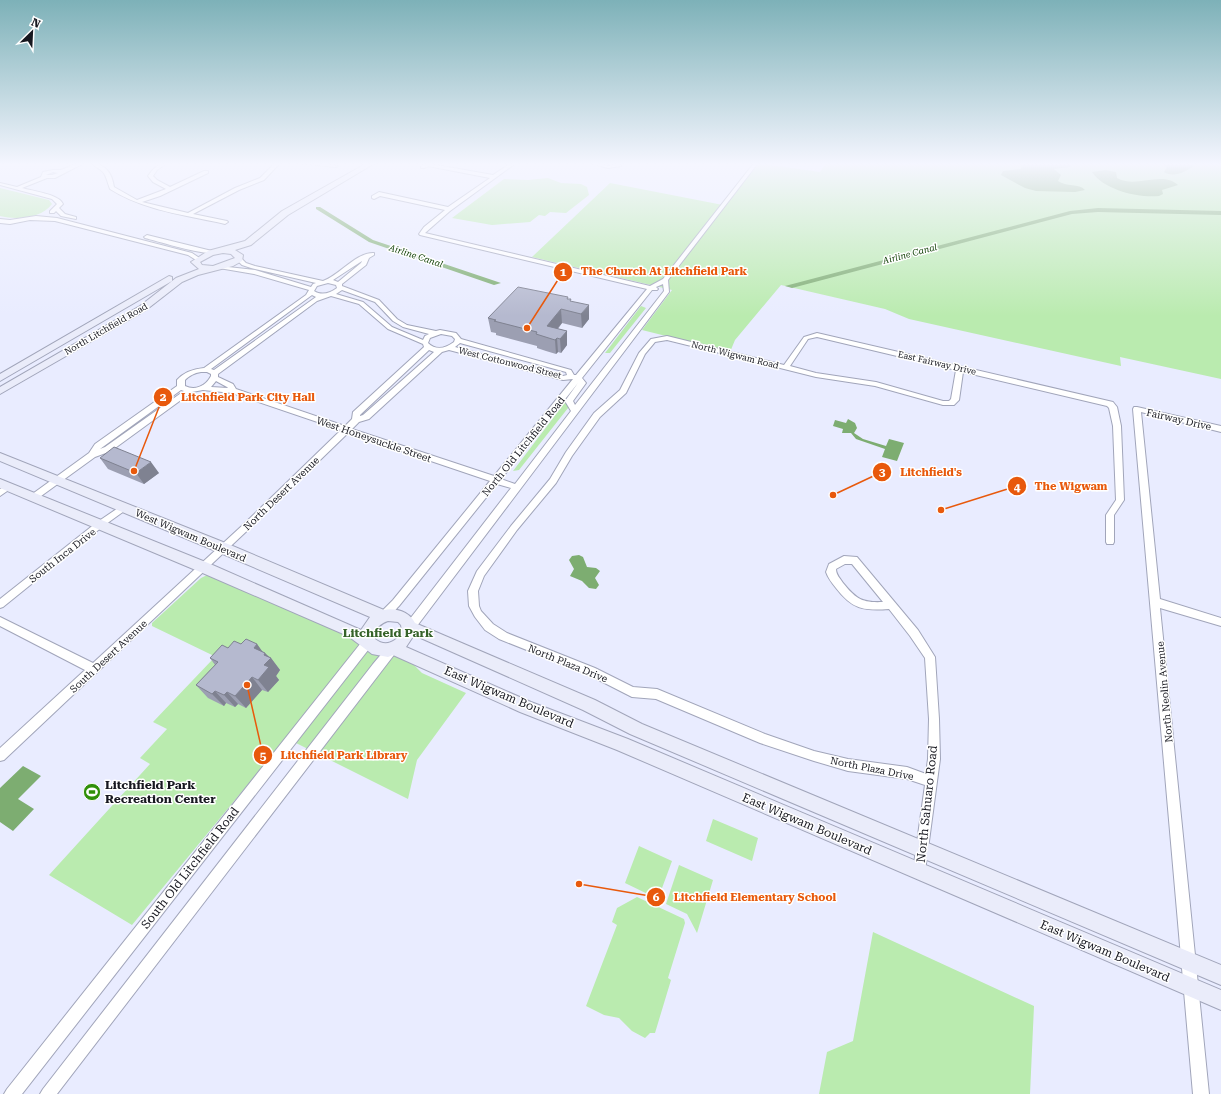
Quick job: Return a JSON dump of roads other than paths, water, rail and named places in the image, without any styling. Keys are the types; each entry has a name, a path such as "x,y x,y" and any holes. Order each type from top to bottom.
{"street":[{"path":"31,219 44,214"},
{"path":"62,214 180,246 217,252 236,252 239,259 244,264 340,285 377,301 395,320 405,326 435,333 450,332 457,336 458,340 450,348 440,350 366,416 356,420 356,414 426,345 427,337 435,333"},
{"path":"190,214 225,222"},
{"path":"217,252 248,243 273,221 283,214"},
{"path":"239,259 282,223 297,214"},
{"path":"443,214 424,228 422,234 666,292 665,280"},
{"name":"North Old Litchfield Road","path":"382,616 396,603 496,480 575,377 651,288 665,280 716,214"},
{"path":"0,221 10,222 50,218 184,252 197,260 199,267 250,271 311,291 316,295 328,295 361,303 390,328 440,350"},
{"path":"80,226 88,222"},
{"name":"North Litchfield Road","path":"0,378 142,296 197,260 217,252"},
{"path":"181,387 181,380 186,375 205,370 308,296 315,285 325,282 372,254"},
{"path":"34,497 92,455 108,449 190,390 202,388 210,384 214,376 315,300 338,291 340,285 364,264 366,258"},
{"name":"North Litchfield Road","path":"0,391 143,308 179,280 195,273 216,268 239,259"},
{"name":"North Old Litchfield Road","path":"410,627 666,292"},
{"name":"East Fairway Drive","path":"785,368 806,338 815,335 1105,402 1113,407 1115,416 1120,491 1120,502 1110,518 1110,542"},
{"name":"North Wigwam Road","path":"553,481 569,454 597,415 623,391 642,353 653,340 666,338 828,378 876,384 946,404 953,402 956,398 960,368"},
{"name":"West Cottonwood Street","path":"458,340 569,371 575,377"},
{"name":"West Cottonwood Street","path":"450,348 563,378 575,377"},
{"name":"West Honeysuckle Street","path":"205,370 230,386 233,391"},
{"path":"574,411 569,401 582,383 575,377"},
{"path":"181,387 190,390"},
{"path":"92,455 98,446 181,387"},
{"name":"West Honeysuckle Street","path":"202,388 233,391 516,487"},
{"name":"Fairway Drive","path":"1137,410 1221,429"},
{"name":"North Neolin Avenue","path":"1137,410 1201,1094"},
{"name":"North Desert Avenue","path":"219,552 356,420"},
{"name":"West Wigwam Boulevard","path":"0,457 124,507 219,552 382,616"},
{"name":"North Plaza Drive","path":"553,481 514,528 476,580 473,592 474,606 478,614 489,627 503,636 591,670 632,692 657,694 788,748 832,761 907,773 932,782"},
{"path":"3,487 34,497 203,567 353,632 368,642 375,649 387,650 394,648"},
{"name":"South Inca Drive","path":"0,604 99,525 124,507"},
{"name":"South Desert Avenue","path":"0,756 219,552"},
{"name":"North Sahuaro Road","path":"892,605 865,607 856,604 848,597 832,575 832,567 844,560 854,560 892,605 914,633 930,657 934,719 932,782 919,871"},
{"path":"1155,602 1221,622"},
{"path":"48,1094 377,667 394,648 406,639 410,627 405,618 400,616 388,614 382,616 367,630 368,642"},
{"path":"0,621 94,670"},
{"name":"East Wigwam Boulevard","path":"410,627 589,705 636,729 923,850 1190,974 1221,1000"},
{"name":"South Old Litchfield Road","path":"12,1094 368,642"},
{"name":"East Wigwam Boulevard","path":"394,648 526,707 622,744 919,871 1190,974 1221,975"}],"waterway":[{"name":"Airline Canal","path":"328,214 371,241 497,283"},
{"name":"Airline Canal","path":"789,286 1064,214"}],"place":[{"name":"The Church At Litchfield Park","path":"527,328"},
{"name":"Litchfield Park City Hall","path":"134,471"},
{"name":"Litchfield's","path":"833,495"},
{"name":"The Wigwam","path":"941,510"},
{"name":"Litchfield Park Library","path":"247,685"},
{"name":"Litchfield Park Recreation Center","path":"92,792"},
{"name":"Litchfield Elementary School","path":"579,884"}],"district":[{"name":"Litchfield Park","path":"388,633"}]}
